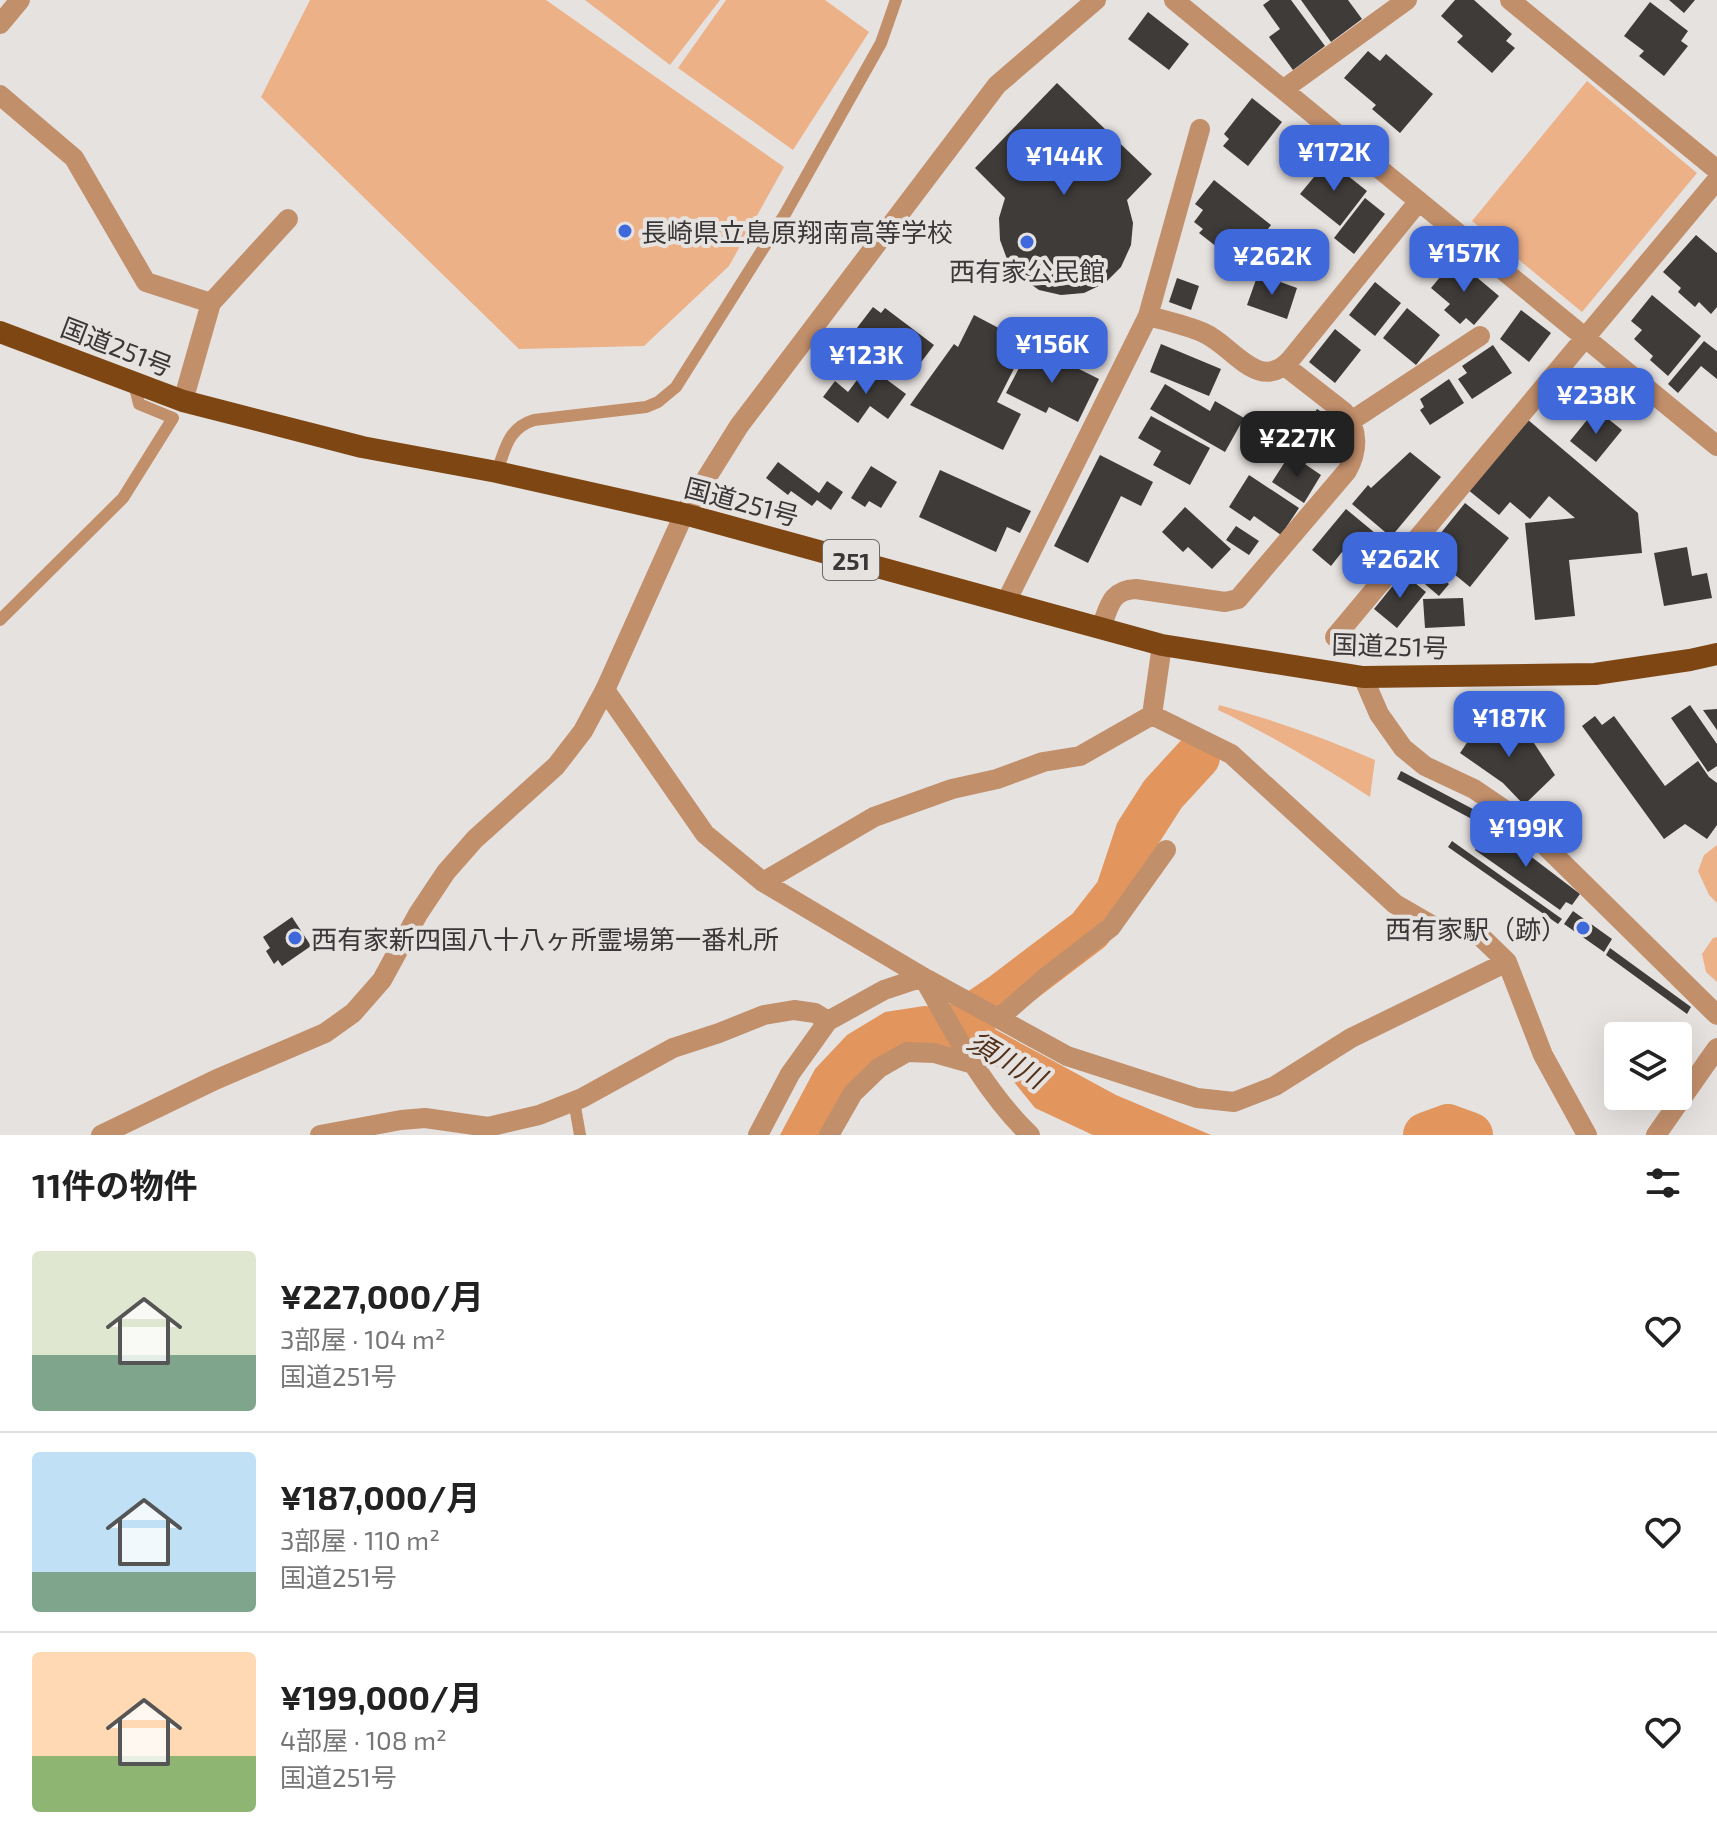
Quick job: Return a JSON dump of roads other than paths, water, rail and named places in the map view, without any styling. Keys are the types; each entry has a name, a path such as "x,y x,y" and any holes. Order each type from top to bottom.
{"highway":[{"name":"国道251号","path":"0,332 183,401 362,447 497,472 684,514 1162,645 1363,677 1595,674 1717,654"}],"street":[{"path":"0,24 20,0"},
{"path":"101,1135 215,1080 325,1033 353,1013 382,980 418,914 446,872 475,839 556,766 583,731 605,690 684,514 739,426 997,85 1096,0"},
{"path":"1174,0 1717,446"},
{"path":"1284,89 1407,0"},
{"path":"1510,0 1717,170"},
{"path":"0,95 74,158 146,282 211,303"},
{"path":"1006,602 1148,316 1200,129"},
{"path":"1335,637 1717,180"},
{"path":"1148,316 1206,334 1256,370 1267,373 1276,371 1285,366 1419,201"},
{"path":"183,401 211,303 288,219"},
{"path":"1351,421 1480,336"},
{"path":"1101,628 1115,596 1127,589 1233,602 1244,594 1347,471 1355,454 1355,432 1351,421 1344,412 1285,366"},
{"path":"1152,715 1162,645"},
{"path":"1363,677 1379,714 1403,748 1425,766 1474,789 1518,819 1717,1015"},
{"path":"605,690 705,834 763,882 923,977 1067,1056 1197,1098 1234,1102 1275,1086 1351,1038 1507,962"},
{"path":"763,882 874,817 952,789 997,779 1043,762 1080,756 1152,715"},
{"path":"1152,715 1231,754 1395,904 1433,926 1474,930 1507,962 1543,1055 1587,1135"},
{"path":"987,1011 1045,978 1111,927 1166,850"},
{"path":"923,977 971,1060 1009,1115 1030,1135"},
{"path":"758,1135 790,1074 828,1021 884,990 923,977"},
{"path":"320,1135 425,1118 488,1131 574,1101 673,1048 764,1015 794,1010 815,1013 828,1021"},
{"path":"1656,1135 1717,1048"},
{"path":"829,1135 853,1093 879,1068 907,1052 971,1060"}],"lane":[{"path":"497,472 509,437 525,423 646,407 658,402 676,387 785,214 881,43 895,1"},
{"path":"0,620 123,498 173,418 139,404 134,383"},
{"path":"574,1101 580,1135"}],"water":[{"path":"924,1006 956,1008 1116,1095 1211,1135 1093,1135 1035,1108 1010,1077 983,1057 955,1048 905,1044 820,1135 780,1135 815,1069 847,1035 885,1012"}],"waterway":[{"path":"955,1028 1089,930 1118,893 1138,833 1163,794 1197,757"},
{"name":"須川川","path":"1426,1135 1448,1127 1470,1135"}],"place":[{"name":"長崎県立島原翔南高等学校","path":"625,231"},
{"name":"西有家公民館","path":"1027,242"},
{"name":"西有家駅（跡）","path":"1583,928"},
{"name":"西有家新四国八十八ヶ所霊場第一番札所","path":"295,938"}]}
